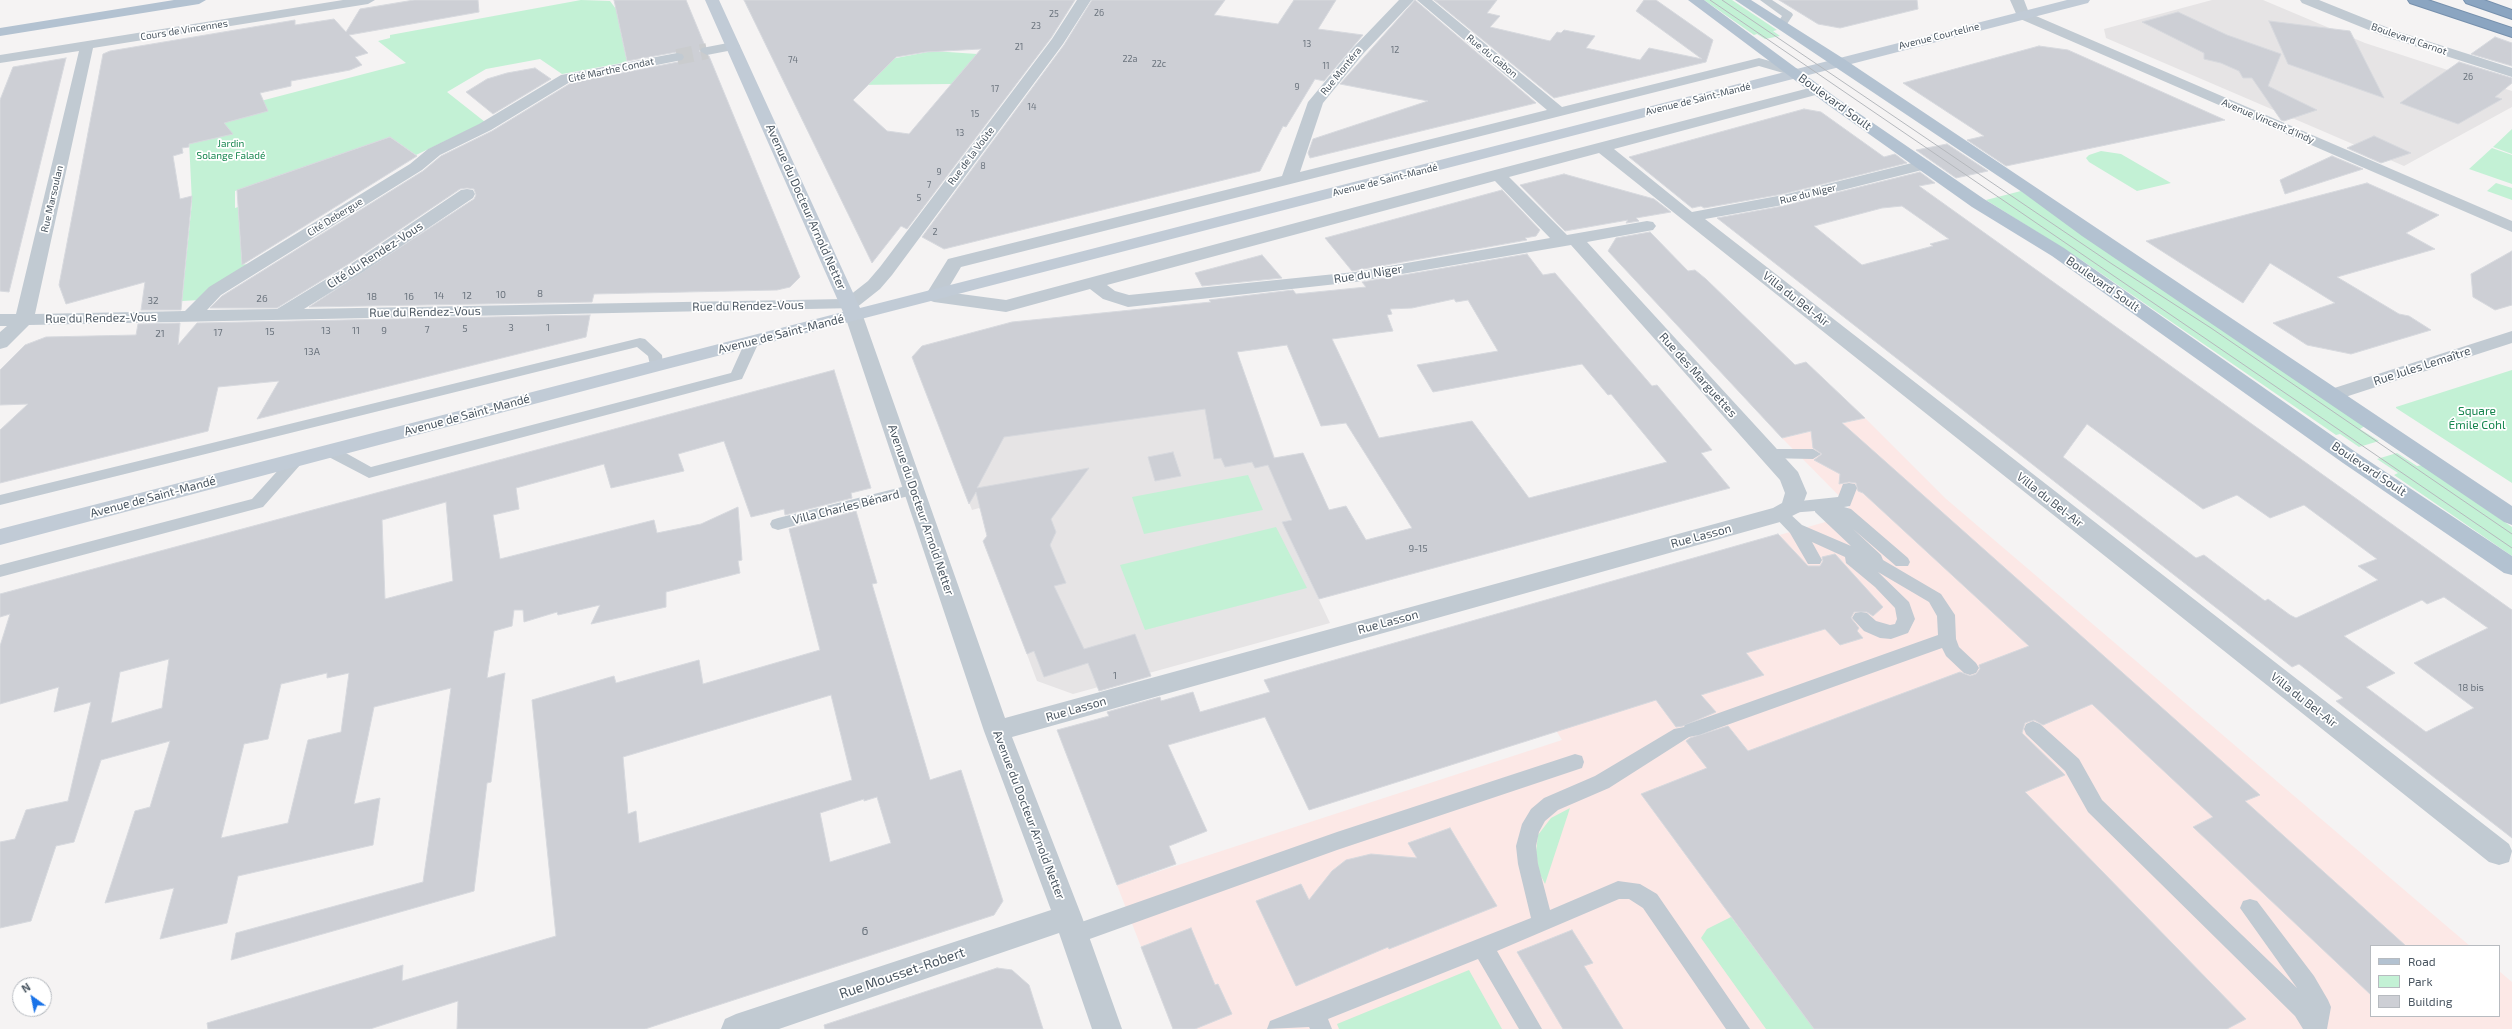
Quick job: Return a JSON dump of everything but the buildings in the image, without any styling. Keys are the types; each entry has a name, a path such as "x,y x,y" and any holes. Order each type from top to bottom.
{"highway":[{"path":"2414,0 2512,33"},
{"path":"2471,0 2512,15"}],"main road":[{"path":"0,19 119,0"},
{"path":"0,32 199,0"},
{"name":"Avenue du Docteur Arnold Netter","path":"712,0 851,310"},
{"name":"Boulevard Soult","path":"1695,0 1818,90 1978,203 2058,252 2282,408 2350,458 2512,567"},
{"path":"1742,0 1839,62 2028,188 2088,232 2332,394 2512,517"},
{"name":"Avenue Courteline","path":"1796,74 2083,0"},
{"name":"Avenue de Saint-Mandé","path":"0,537 752,342 851,310 934,296 1796,74"}],"street":[{"name":"Cours de Vincennes","path":"0,60 368,0"},
{"name":"Rue de la Voûte","path":"851,310 886,271 1058,41 1084,0"},
{"name":"Rue Montéra","path":"1289,178 1316,102 1358,51 1407,0"},
{"name":"Rue du Gabon","path":"1424,0 1560,112"},
{"path":"2017,0 2023,15"},
{"name":"Boulevard Carnot","path":"2307,0 2391,34 2512,73"},
{"name":"Avenue Vincent d'Indy","path":"2023,15 2512,227"},
{"name":"Rue Marsoulan","path":"24,319 87,45"},
{"path":"706,51 733,46"},
{"name":"Cité Marthe Condat","path":"485,127 566,78 677,57"},
{"name":"Avenue de Saint-Mandé","path":"1776,58 1289,178 954,263 934,296 1006,306 1497,174 1818,90"},
{"path":"1759,62 1796,74"},
{"name":"Cité Debergue","path":"191,316 215,291 416,167 434,152 485,127"},
{"name":"Villa du Bel-Air","path":"1601,147 1685,216 1691,217 2499,853"},
{"name":"Rue du Niger","path":"1691,217 1783,200 1924,165"},
{"name":"Rue des Marguettes","path":"1497,174 1569,240 1790,476 1796,488 1796,498 1789,517"},
{"name":"Cité du Rendez-Vous","path":"281,314 357,268 467,194"},
{"name":"Rue du Niger","path":"1092,282 1109,295 1128,301 1355,277 1647,226"},
{"name":"Rue du Rendez-Vous","path":"0,320 281,314 851,310"},
{"name":"Avenue du Docteur Arnold Netter","path":"851,310 997,731 1071,926 1107,1029"},
{"path":"0,343 24,319"},
{"name":"Rue Jules Lemaître","path":"2332,394 2512,337"},
{"name":"Rue Lasson","path":"997,731 1789,517"},
{"name":"Rue Mousset-Robert","path":"742,1028 1071,926"}],"lane":[{"path":"1764,0 1788,15 1781,25"},
{"path":"0,500 640,342 655,355 656,366"},
{"path":"330,451 369,473 737,376 752,342"},
{"path":"1770,454 1813,454"},
{"path":"0,570 257,503 296,460"},
{"path":"1789,517 1817,505 1844,502 1849,488"},
{"name":"Villa Charles Bénard","path":"778,524 914,489"},
{"path":"1817,505 1845,513 1902,562"},
{"path":"1817,505 1882,566"},
{"path":"1789,517 1840,548 1882,566 1935,598 1946,615 1948,639 1952,651 1970,668"},
{"path":"1789,517 1814,560"},
{"path":"1840,548 1881,583 1898,600 1903,606 1906,619 1902,628 1890,632 1875,628 1861,618"},
{"path":"1543,923 1528,864 1526,846 1529,830 1538,815 1551,804 1602,782 1686,732 1948,639"},
{"path":"2033,728 2072,765 2095,806 2303,1009 2316,1029"},
{"path":"1071,926 1337,841 1575,762"},
{"path":"1278,1029 1318,1022 1483,947 1543,923 1618,890 1640,893 1650,901 1739,1029"},
{"path":"2250,908 2306,983 2320,1006 2316,1029"},
{"path":"1483,947 1532,1029"}],"shaded area":[{"path":"2212,0 2263,0 2365,43 2512,91 2512,107 2404,166 2106,38 2104,29"},
{"path":"1246,377 1275,458 1303,453 1329,510 1282,522 1330,623 1073,694 1037,681 1011,612 993,529 979,508 972,510 938,422"},
{"path":"1865,418 1945,498 2469,945 2370,945 2370,1017 2500,1017 2500,972 2512,982 2512,1029 1173,1029 1117,885 1562,740 1486,618 1843,517 1849,506 1782,438"}],"green space":[{"name":"Jardin Solange Faladé","path":"581,0 610,1 616,9 627,62 562,74 540,59 486,69 447,92 485,122 416,155 390,137 235,191 235,208 238,207 242,264 251,265 200,300 182,301 192,202 188,120 406,63 378,41 390,38 390,35"},
{"path":"1704,0 1732,0 1777,30 1773,31 1780,36 1765,39 1757,34 1754,35"},
{"path":"933,51 977,54 952,84 851,85 849,67"},
{"path":"2512,129 2512,154 2493,147"},
{"path":"2492,148 2512,155 2512,184 2469,169"},
{"path":"2101,151 2121,154 2171,183 2137,191 2089,162 2086,158 2089,155"},
{"path":"2496,183 2512,188 2512,200 2487,191"},
{"path":"2021,191 2365,426 2360,429 2379,441 2359,447 2340,434 2336,435 2080,259 1986,200"},
{"name":"Square Émile Cohl","path":"2512,370 2512,483 2396,408 2396,407"},
{"path":"2397,453 2417,466 2422,465 2512,527 2512,556 2394,475 2398,473 2377,459"},
{"path":"1248,475 1263,510 1144,534 1132,497"},
{"path":"1276,527 1307,588 1145,630 1120,565"},
{"path":"1570,808 1545,884 1539,872 1536,852 1538,835 1551,818"},
{"path":"1731,917 1814,1029 1766,1029 1701,938 1707,929"},
{"path":"1469,970 1502,1029 1339,1029 1337,1024"}],"tunnel":[{"path":"677,57 707,51"}],"tram line":[{"path":"1710,0 2512,548"},
{"path":"1722,0 2112,264 2211,328 2512,534"}]}
